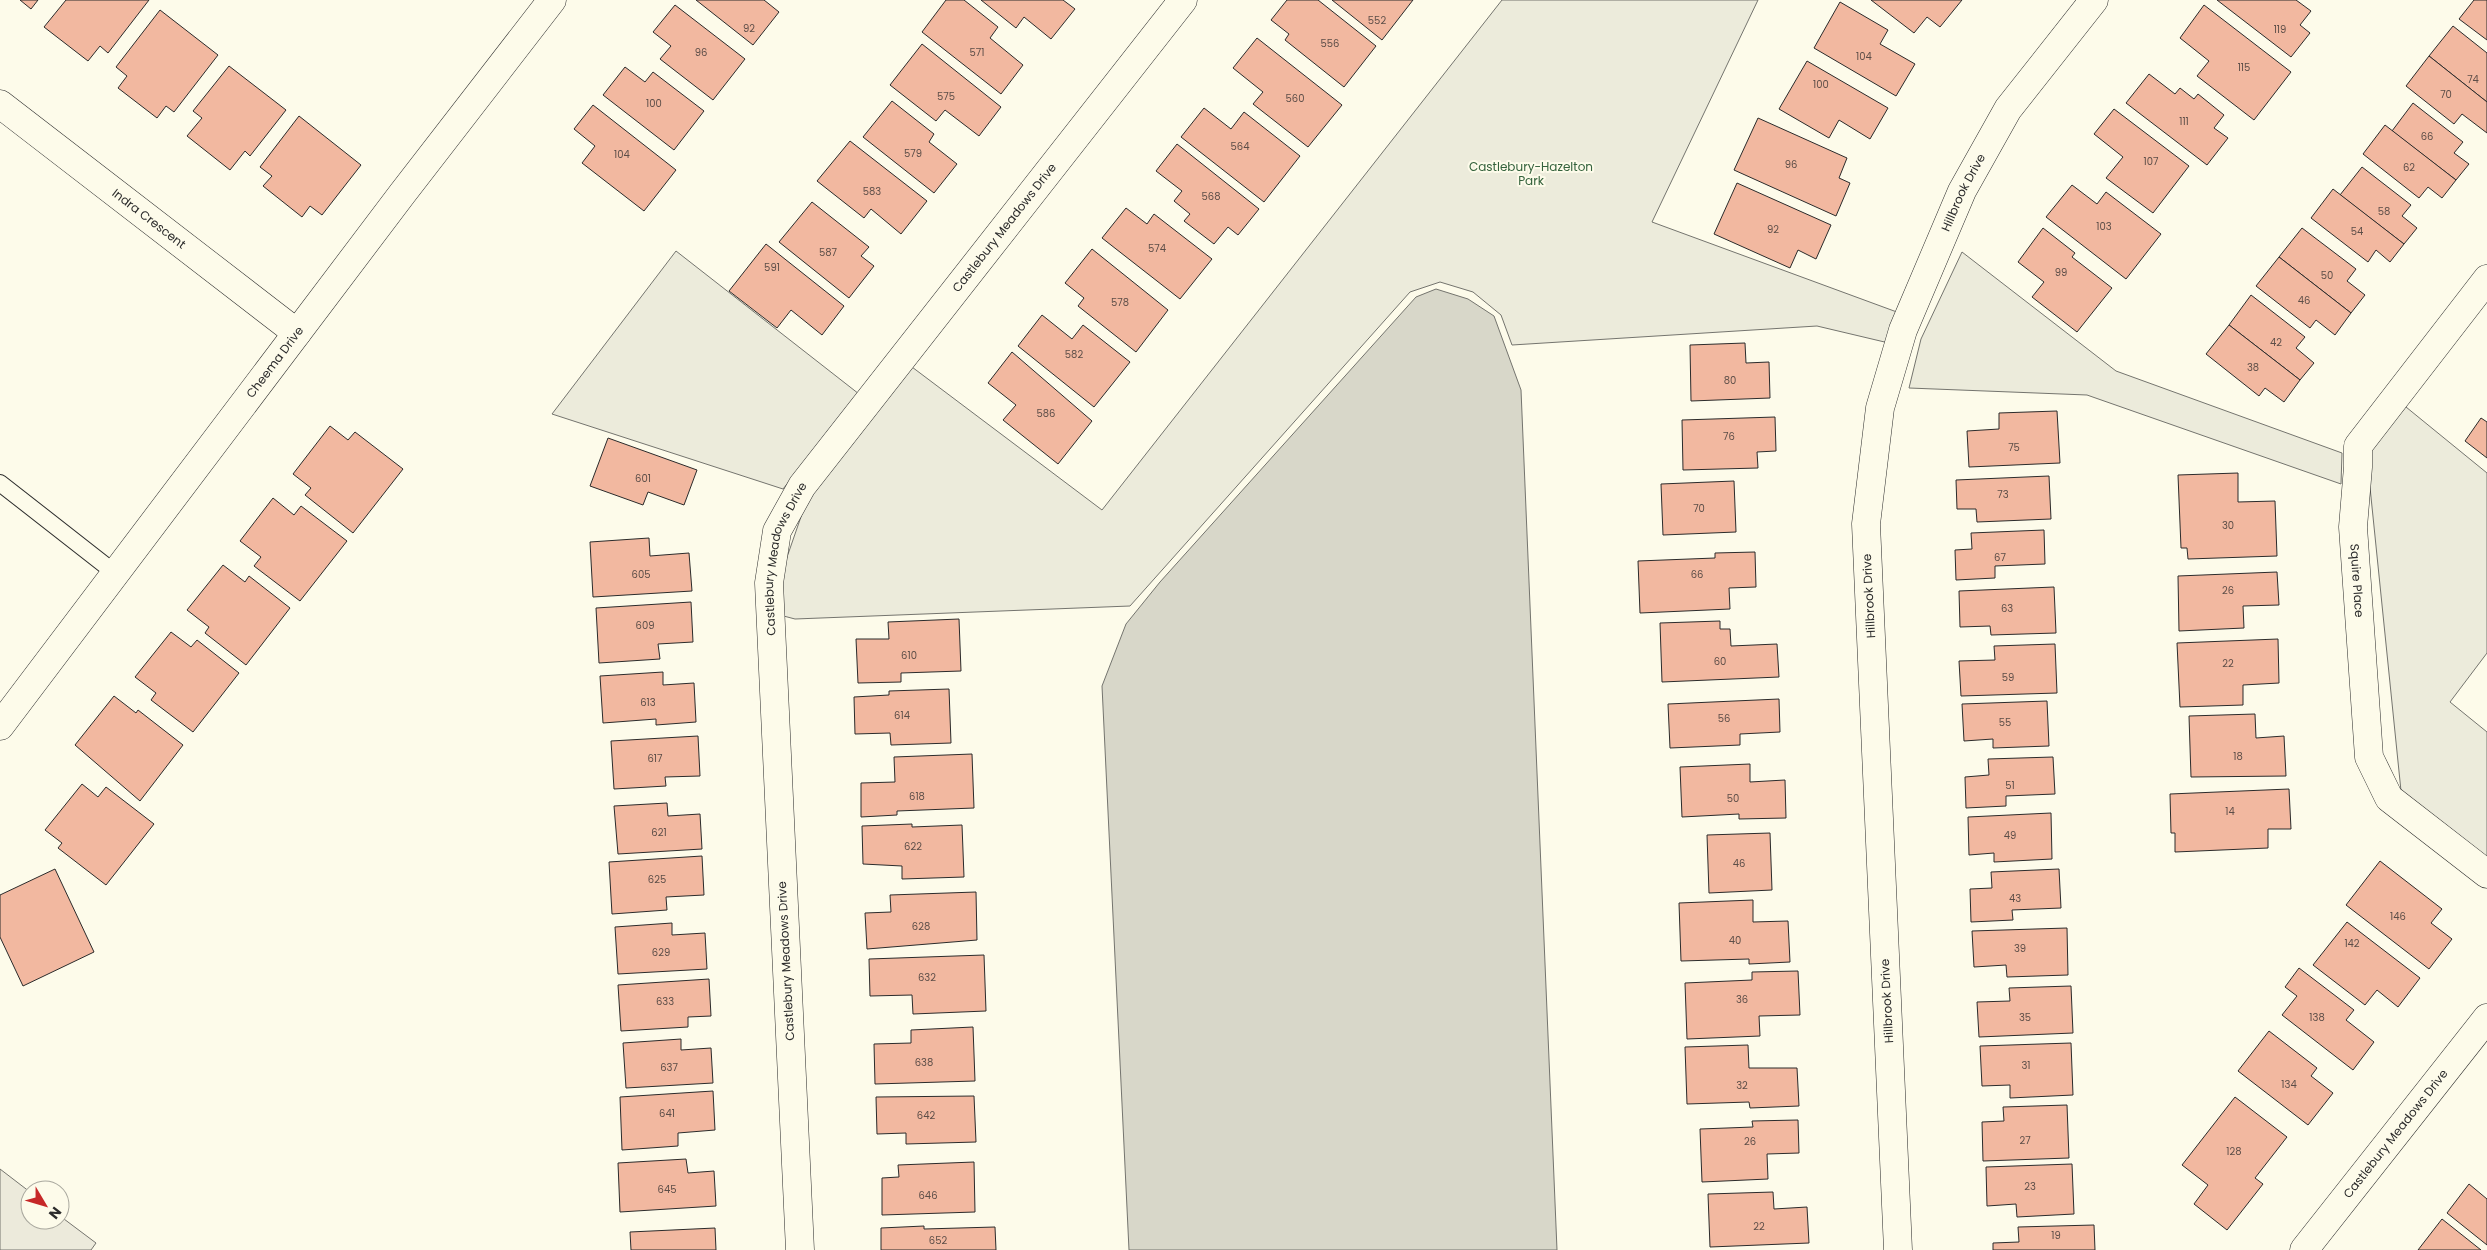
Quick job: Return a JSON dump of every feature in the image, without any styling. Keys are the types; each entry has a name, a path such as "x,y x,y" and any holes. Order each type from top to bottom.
{"street":[{"name":"Cheema Drive","path":"0,726 552,0"},
{"name":"Castlebury Meadows Drive","path":"800,1250 769,583 777,531 802,486 1183,0"},
{"name":"Hillbrook Drive","path":"1898,1250 1866,524 1880,408 1903,330 1962,191 2008,108 2094,0"},
{"name":"Indra Crescent","path":"0,104 297,333"},
{"name":"Squire Place","path":"2487,279 2358,446 2353,527 2369,757 2389,798 2487,874"},
{"name":"Castlebury Meadows Drive","path":"2304,1250 2487,1018"}],"lane":[{"path":"0,483 116,573"}],"green space":[{"name":"Castlebury-Hazelton Park","path":"1502,0 1758,0 1652,222 1905,315 1893,344 1817,326 1512,345 1501,315 1473,292 1440,282 1410,292 1130,606 795,619 776,614 777,586 812,485 908,364 1102,510"},
{"path":"676,251 859,394 783,489 552,414"},
{"path":"1962,252 2116,371 2342,453 2341,484 2087,395 1909,388 1921,339"},
{"path":"2406,407 2487,473 2487,653 2450,702 2487,732 2487,859 2401,791 2366,448"}],"shaded area":[{"path":"1436,289 1468,299 1494,316 1521,390 1557,1250 1129,1250 1102,686 1126,624 1160,582 1416,297"},
{"path":"0,1169 20,1184 20,1230 70,1230 70,1224 96,1243 91,1250 0,1250"}],"building":[{"path":"20,0 38,0 31,9"},
{"path":"66,0 149,0 108,53 100,46 88,61 44,27"},
{"path":"696,0 764,0 779,12 753,45"},
{"path":"946,0 964,0 998,27 990,38 1023,65 1001,94 922,32"},
{"path":"981,0 1063,0 1075,9 1051,39 1024,17 1016,28"},
{"path":"1287,0 1318,0 1376,46 1344,87 1285,40 1289,34 1271,20"},
{"path":"1332,0 1413,0 1382,40"},
{"path":"1871,0 1962,0 1940,27 1927,17 1914,33"},
{"path":"2217,0 2296,0 2311,11 2300,25 2310,33 2291,57"},
{"path":"2474,0 2487,0 2487,40 2459,19"},
{"path":"1840,2 1888,30 1880,44 1915,64 1896,96 1814,48"},
{"path":"675,5 745,59 713,100 660,59 671,46 653,32"},
{"path":"2204,5 2291,72 2254,120 2197,76 2209,61 2180,38"},
{"path":"160,10 218,55 174,112 166,106 157,118 118,88 127,76 116,67"},
{"path":"2453,26 2487,53 2487,102 2429,56"},
{"path":"1257,38 1342,105 1308,147 1253,104 1263,92 1233,68"},
{"path":"922,44 1001,107 979,136 945,110 936,121 890,85"},
{"path":"2429,56 2487,102 2487,133 2462,114 2454,124 2406,86"},
{"path":"1807,61 1888,108 1870,139 1839,120 1829,138 1779,109"},
{"path":"229,66 286,110 250,156 245,151 230,170 187,136 202,118 193,111"},
{"path":"625,67 645,82 653,72 704,111 674,150 603,95"},
{"path":"2149,74 2175,94 2180,88 2194,99 2198,94 2224,115 2214,128 2228,138 2207,165 2126,103"},
{"path":"892,101 934,134 929,142 957,164 934,193 863,137"},
{"path":"2413,103 2463,142 2454,153 2469,164 2456,180 2392,131"},
{"path":"593,105 676,170 644,211 582,163 595,146 574,129"},
{"path":"1204,108 1231,129 1244,112 1300,156 1264,202 1181,137"},
{"path":"2114,109 2189,166 2153,213 2106,178 2123,157 2094,134"},
{"path":"299,116 361,165 322,215 310,206 302,217 263,186 272,176 260,167"},
{"path":"1758,118 1847,158 1839,178 1850,183 1836,216 1734,170"},
{"path":"2385,125 2456,180 2442,198 2428,187 2419,198 2363,154"},
{"path":"850,141 927,201 901,234 871,209 864,218 817,181"},
{"path":"1177,144 1259,209 1238,235 1228,227 1214,244 1184,221 1190,214 1174,201 1182,191 1156,171"},
{"path":"2362,167 2411,205 2402,216 2417,228 2404,244 2340,195"},
{"path":"1737,183 1831,225 1816,259 1798,250 1790,268 1714,234"},
{"path":"2072,185 2097,204 2106,192 2161,234 2126,279 2046,217"},
{"path":"2333,189 2404,244 2390,262 2376,250 2368,262 2311,218"},
{"path":"812,202 869,247 861,256 874,266 849,298 779,242"},
{"path":"1126,208 1147,224 1154,214 1212,259 1180,299 1102,238"},
{"path":"2043,228 2075,253 2072,257 2112,288 2077,332 2032,297 2044,282 2018,262"},
{"path":"2302,228 2356,269 2347,281 2365,295 2351,313 2279,257"},
{"path":"766,244 844,306 822,335 791,310 777,328 729,291"},
{"path":"1092,249 1168,310 1136,352 1078,306 1084,298 1065,283"},
{"path":"2279,257 2351,313 2335,335 2316,320 2310,328 2256,286"},
{"path":"2251,295 2305,337 2296,348 2314,363 2300,380 2229,325"},
{"path":"1042,315 1072,339 1083,325 1130,362 1094,407 1018,346"},
{"path":"2229,325 2300,380 2284,402 2265,388 2259,396 2206,354"},
{"path":"1745,343 1746,363 1769,362 1770,398 1691,401 1690,345"},
{"path":"1012,352 1092,421 1058,464 1003,420 1016,405 988,383"},
{"path":"2057,411 2060,463 1969,467 1967,431 1999,429 1999,413"},
{"path":"1775,417 1776,451 1757,452 1758,468 1683,470 1682,420"},
{"path":"2481,418 2487,422 2487,458 2465,441"},
{"path":"330,426 348,440 355,432 403,469 353,533 305,495 311,488 293,474"},
{"path":"608,438 697,470 684,505 648,492 643,505 590,486"},
{"path":"2238,473 2238,502 2275,501 2277,556 2188,559 2187,548 2181,548 2178,475"},
{"path":"2049,476 2051,519 1977,522 1976,509 1957,509 1956,480"},
{"path":"1734,481 1736,532 1663,535 1661,484"},
{"path":"273,498 294,515 301,506 347,541 300,601 254,566 261,557 240,541"},
{"path":"2044,530 2045,564 1995,566 1995,578 1956,580 1955,550 1972,549 1971,533"},
{"path":"649,538 650,556 689,553 692,591 593,597 590,542"},
{"path":"1755,552 1756,587 1729,588 1730,609 1640,613 1638,561 1715,558 1715,553"},
{"path":"223,565 245,582 249,576 290,608 246,665 205,633 209,627 187,610"},
{"path":"2277,572 2279,605 2243,606 2244,628 2179,631 2178,576"},
{"path":"2054,587 2056,633 1991,635 1990,626 1960,627 1959,591"},
{"path":"691,602 693,642 658,644 660,659 599,663 596,608"},
{"path":"959,619 961,671 901,673 901,682 858,683 856,639 889,639 888,622"},
{"path":"1720,621 1720,629 1730,629 1731,646 1777,644 1779,677 1662,682 1660,623"},
{"path":"171,632 191,647 197,640 239,673 193,732 151,700 156,693 135,677"},
{"path":"2278,639 2279,683 2243,685 2243,705 2180,707 2177,643"},
{"path":"2055,644 2057,693 1961,696 1959,661 1995,660 1994,646"},
{"path":"663,672 663,685 694,683 696,722 656,725 656,719 603,723 600,676"},
{"path":"949,689 951,743 891,745 890,733 855,734 854,697 889,695 889,691"},
{"path":"114,696 136,713 138,710 183,745 140,801 75,745"},
{"path":"1779,699 1780,732 1740,734 1740,745 1670,748 1668,704"},
{"path":"2047,701 2049,746 1993,748 1993,739 1964,741 1962,704"},
{"path":"2255,714 2256,738 2284,736 2286,776 2191,777 2189,716"},
{"path":"698,736 700,776 665,777 666,786 614,789 611,741"},
{"path":"972,754 974,808 897,811 897,815 861,817 861,783 895,782 894,757"},
{"path":"2053,757 2055,794 2006,796 2006,806 1966,808 1965,777 1989,775 1988,759"},
{"path":"1750,764 1750,782 1785,780 1786,818 1739,819 1739,814 1682,817 1680,767"},
{"path":"82,784 98,797 106,787 154,824 106,885 58,848 62,843 45,830"},
{"path":"2289,789 2291,829 2268,829 2268,848 2175,852 2175,833 2171,833 2170,794"},
{"path":"667,803 668,816 700,814 702,849 618,854 614,806"},
{"path":"2051,813 2052,859 1994,862 1994,853 1969,855 1968,817"},
{"path":"912,824 912,827 962,825 964,877 902,879 902,866 863,864 862,826"},
{"path":"1770,833 1772,890 1709,893 1707,835"},
{"path":"702,856 704,895 666,897 667,910 612,914 609,862"},
{"path":"2380,861 2442,909 2431,923 2452,939 2429,969 2346,905"},
{"path":"55,869 94,952 23,986 0,937 0,895"},
{"path":"2059,869 2061,908 2012,910 2013,920 1971,922 1970,889 1992,888 1991,872"},
{"path":"976,892 977,940 867,949 865,913 891,912 890,895"},
{"path":"1753,900 1753,922 1788,921 1790,962 1749,964 1749,959 1681,961 1679,903"},
{"path":"2347,922 2420,978 2398,1007 2377,990 2365,1005 2313,965"},
{"path":"672,923 672,935 705,933 707,969 618,974 615,927"},
{"path":"2067,928 2068,975 2007,977 2006,965 1974,967 1972,931"},
{"path":"984,955 986,1011 913,1014 912,995 870,996 869,959"},
{"path":"2299,968 2354,1010 2346,1020 2374,1042 2353,1070 2282,1015 2297,996 2285,987"},
{"path":"1798,971 1800,1015 1759,1016 1760,1036 1687,1039 1685,983 1752,980 1752,972"},
{"path":"709,979 711,1016 688,1017 688,1027 621,1031 618,985"},
{"path":"2071,986 2073,1033 1979,1037 1977,1002 2010,1001 2009,988"},
{"path":"973,1027 975,1081 875,1084 874,1044 911,1043 911,1030"},
{"path":"2269,1031 2317,1068 2311,1076 2333,1093 2308,1125 2238,1071"},
{"path":"681,1039 681,1050 711,1048 713,1083 626,1088 623,1043"},
{"path":"2071,1043 2073,1095 2010,1098 2010,1085 1982,1086 1980,1046"},
{"path":"1748,1045 1749,1068 1797,1068 1799,1106 1750,1108 1749,1102 1687,1104 1685,1047"},
{"path":"713,1091 715,1130 678,1133 678,1146 622,1150 620,1097"},
{"path":"974,1096 976,1142 906,1144 906,1133 877,1134 876,1097"},
{"path":"2235,1097 2287,1137 2255,1178 2263,1184 2227,1230 2194,1204 2208,1185 2182,1165"},
{"path":"2067,1105 2069,1158 1983,1161 1982,1122 2004,1121 2003,1107"},
{"path":"1798,1120 1799,1153 1767,1154 1768,1179 1702,1182 1700,1129 1753,1127 1752,1121"},
{"path":"686,1159 688,1173 714,1171 716,1206 620,1212 618,1163"},
{"path":"974,1162 975,1212 882,1215 882,1178 899,1177 898,1165"},
{"path":"2072,1164 2074,1214 2017,1217 2016,1204 1987,1206 1986,1167"},
{"path":"2469,1184 2487,1199 2487,1245 2447,1213"},
{"path":"1773,1192 1774,1209 1807,1207 1809,1243 1710,1247 1708,1194"},
{"path":"2442,1219 2481,1250 2418,1250"},
{"path":"2094,1225 2095,1250 1993,1250 1993,1243 2019,1242 2018,1227"},
{"path":"924,1226 924,1229 995,1227 996,1250 881,1250 881,1228"},
{"path":"715,1228 716,1250 631,1250 630,1232"}]}
